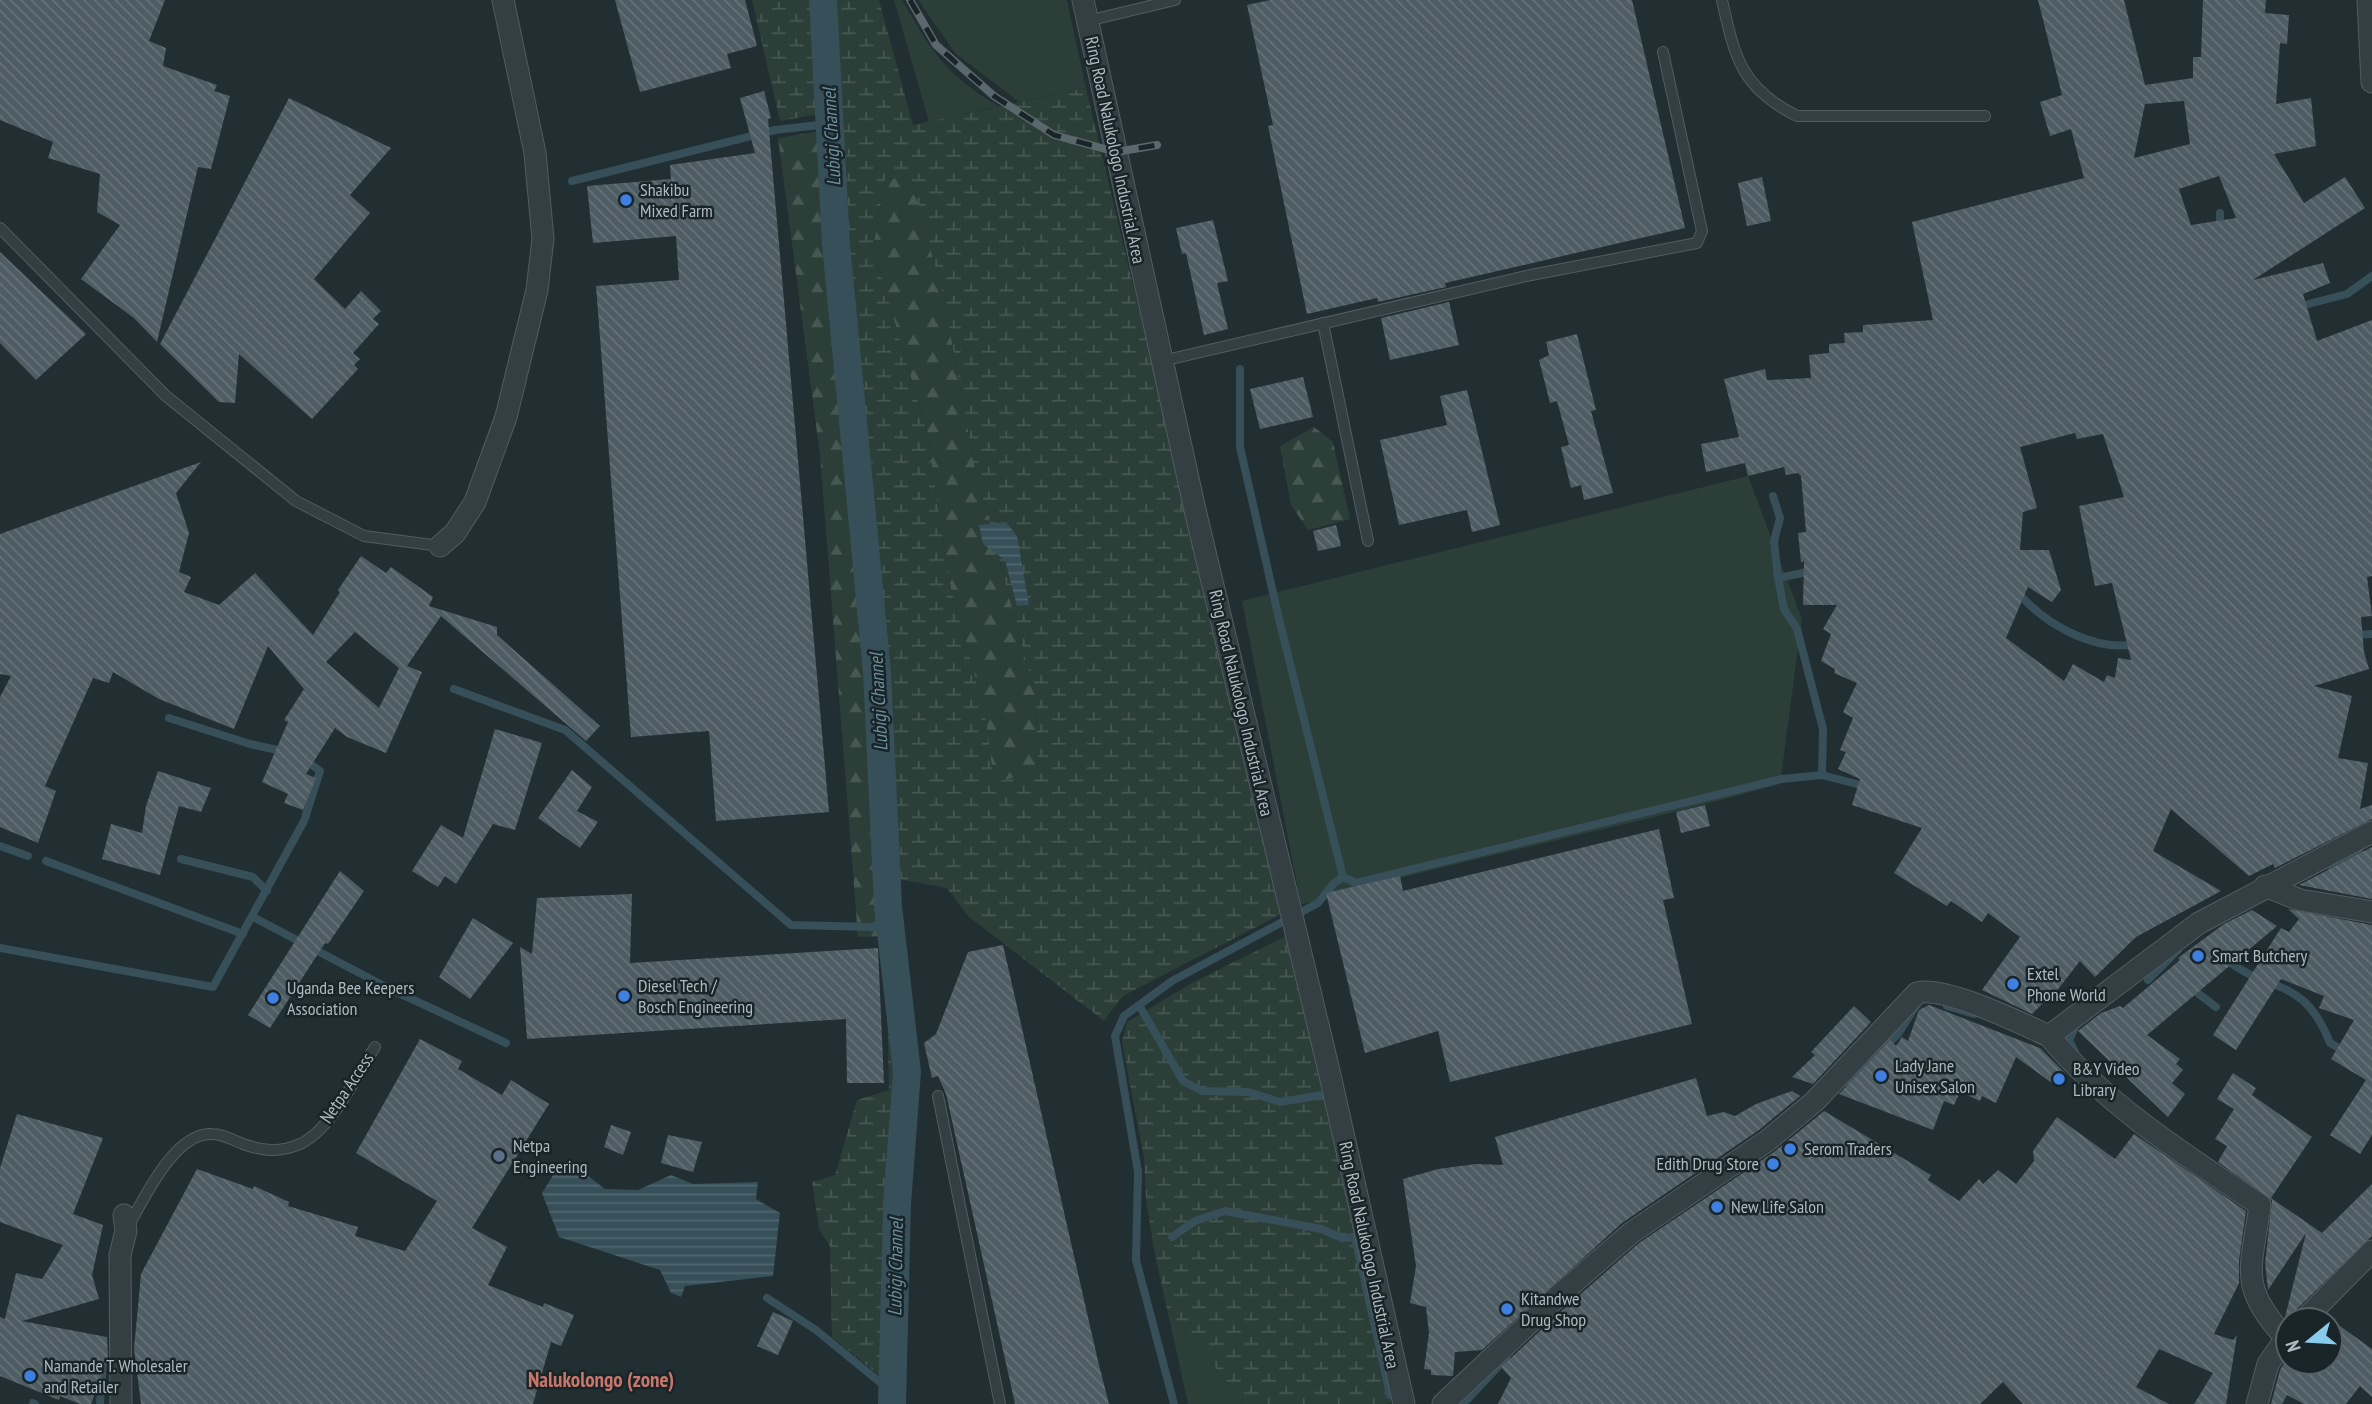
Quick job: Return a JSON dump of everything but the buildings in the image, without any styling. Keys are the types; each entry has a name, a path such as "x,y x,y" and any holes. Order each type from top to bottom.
{"street":[{"path":"440,546 455,533 475,502 506,417 537,290 543,239 535,153 503,0"},
{"path":"2368,0 2372,82"},
{"name":"Ring Road Nalukologo Industrial Area","path":"1085,10 1162,361 1404,1404"},
{"path":"2049,1036 2186,931 2265,886 2372,832"},
{"path":"2265,886 2300,900 2372,912"},
{"path":"1443,1404 1549,1304 1631,1233 1767,1141 1815,1101 1917,993 1944,994 2049,1036 2070,1061 2137,1121 2260,1205 2251,1270 2252,1287 2258,1306 2274,1323"},
{"name":"Netpa Access","path":"121,1404 120,1255 125,1223"},
{"path":"2318,1306 2372,1251"},
{"path":"2257,1404 2268,1364 2274,1355"}],"lane":[{"path":"1085,10 1175,0"},
{"path":"1721,0 1733,50 1755,88 1771,103 1797,116 1985,116"},
{"path":"1162,361 1526,276 1697,243 1702,231 1663,52"},
{"path":"0,228 166,396 296,501 364,536 440,546"},
{"path":"1324,323 1368,541"},
{"name":"Netpa Access","path":"125,1223 181,1145 204,1134 215,1134 268,1152 300,1144 315,1134 335,1110 375,1047"},
{"path":"938,1096 1000,1404"}],"green space":[{"path":"752,0 816,0 819,114 780,121"},
{"path":"828,0 879,0 913,125 1086,88 1283,913 1123,996 1104,1021 968,916 947,888 898,879 893,769 876,549 835,110","holes":["911,177 944,299 975,468 1036,698 1038,773 994,782 985,713 951,589 926,429 873,248 885,179"]},
{"path":"894,0 902,0 922,34 952,72 998,106 929,122"},
{"path":"918,0 1067,0 1086,88 1019,102 955,53"},
{"path":"821,131 863,593 884,936 858,937 820,455 778,138"},
{"path":"911,177 944,298 975,468 1036,698 1038,773 993,782 985,713 951,589 926,429 873,248 885,179"},
{"path":"1314,427 1333,442 1350,519 1308,530 1291,505 1280,446"},
{"path":"1748,476 1802,619 1780,784 1301,905 1242,601"},
{"path":"1286,936 1394,1402 1385,1404 1241,1404 1205,1353 1167,1309 1154,1250 1146,1199 1144,1158 1122,1042 1127,1022 1192,983"},
{"path":"886,951 902,1066 891,1200 886,1381 832,1337 830,1247 819,1229 812,1182 835,1175 857,1100 889,1090"},
{"path":"1167,1309 1205,1353 1241,1404 1188,1404"}],"water":[{"path":"1006,522 1017,536 1029,605 1017,606 1005,560 983,544 979,525"},
{"path":"555,1172 587,1175 605,1189 638,1190 671,1175 693,1184 758,1182 756,1199 780,1213 773,1276 685,1286 681,1297 671,1293 660,1270 559,1237 542,1193"}],"waterway":[{"name":"Lubigi Channel","path":"823,0 836,244 877,672 888,906 907,1072 897,1204 892,1404"},
{"path":"572,181 775,130 828,124"},
{"path":"2220,213 2220,229"},
{"path":"2297,307 2347,294 2372,276"},
{"path":"1174,1404 1136,1260 1138,1172 1115,1036 1124,1016 1172,981 1318,903 1334,883 1343,877 1279,619 1240,447 1240,369"},
{"path":"1773,496 1780,518 1774,541 1778,578"},
{"path":"1812,571 1778,578 1784,609 1797,629 1823,729 1822,775"},
{"path":"2023,598 2046,618 2074,634 2105,644 2136,644"},
{"path":"2354,635 2372,634"},
{"path":"454,689 565,730 791,925 873,927 889,917"},
{"path":"169,718 250,744 287,752"},
{"path":"0,948 213,987 304,821 320,771 305,760"},
{"path":"1343,877 1356,883 1782,779 1822,775 1868,787"},
{"path":"0,846 28,856"},
{"path":"2330,865 2359,851"},
{"path":"181,859 253,877 267,891"},
{"path":"46,861 243,934"},
{"path":"253,917 388,988 506,1043"},
{"path":"2148,980 2178,950"},
{"path":"2224,958 2240,969 2296,996 2320,1021 2330,1043 2341,1049"},
{"path":"2191,988 2216,1007"},
{"path":"1847,1082 1898,1034 1917,1004"},
{"path":"1139,1005 1183,1081 1202,1091 1248,1092 1280,1102 1322,1095"},
{"path":"1947,1006 1974,1014"},
{"path":"2075,1052 2069,1040 2077,1023"},
{"path":"1172,1237 1195,1221 1225,1211 1321,1229 1342,1238 1355,1237 1390,1395"},
{"path":"767,1298 816,1330 893,1393"},
{"path":"1463,1404 1506,1358"},
{"path":"100,1404 103,1362"}],"railway":[{"path":"910,0 936,45 994,96 1054,135 1116,152 1157,145"}],"place":[{"name":"Shakibu Mixed Farm","path":"626,200"},
{"name":"Smart Butchery","path":"2198,956"},
{"name":"Extel Phone World","path":"2013,984"},
{"name":"Diesel Tech / Bosch Engineering","path":"624,996"},
{"name":"Uganda Bee Keepers Association","path":"273,998"},
{"name":"Lady Jane Unisex Salon","path":"1881,1076"},
{"name":"B&Y Video Library","path":"2059,1079"},
{"name":"Serom Traders","path":"1790,1149"},
{"name":"Netpa Engineering","path":"499,1156"},
{"name":"Edith Drug Store","path":"1773,1164"},
{"name":"New Life Salon","path":"1717,1207"},
{"name":"Kitandwe Drug Shop","path":"1507,1309"},
{"name":"Namande T. Wholesaler and Retailer","path":"30,1376"}],"district":[{"name":"Nalukolongo (zone)","path":"601,1380"}]}
